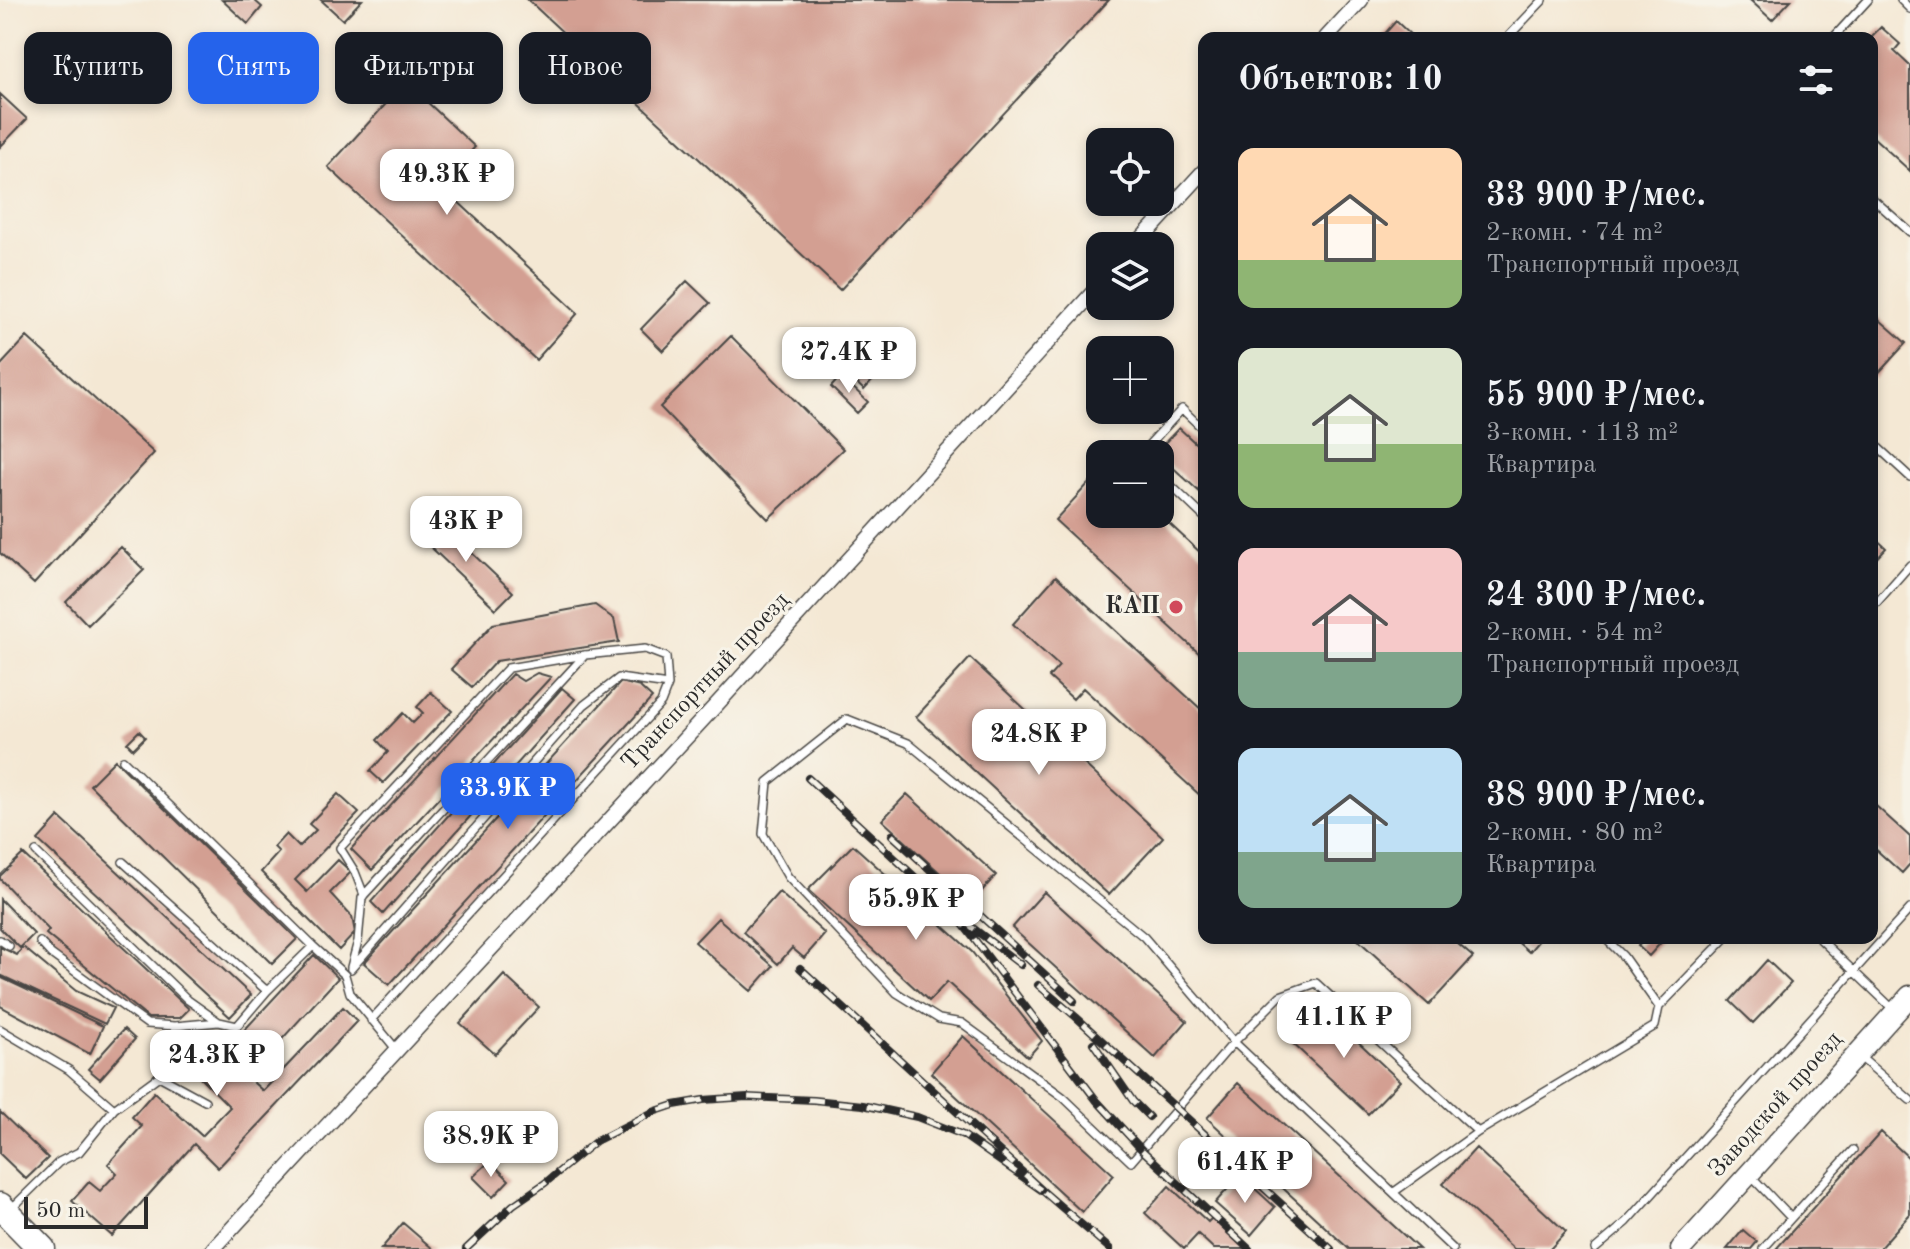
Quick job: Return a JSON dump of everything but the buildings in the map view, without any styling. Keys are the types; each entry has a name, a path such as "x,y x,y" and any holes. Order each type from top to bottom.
{"highway":[{"path":"3,1210 42,1249"}],"street":[{"path":"1332,32 1361,0"},
{"path":"1148,232 1198,178"},
{"name":"Транспортный проезд","path":"213,1249 1086,300"},
{"name":"Заводской проезд","path":"1681,1249 1903,1004"}],"lane":[{"path":"1513,32 1543,0"},
{"path":"1839,32 1868,0"},
{"path":"1901,0 1910,9"},
{"path":"1878,203 1910,232"},
{"path":"1153,440 1182,409 1198,424"},
{"path":"1878,448 1910,477"},
{"path":"1174,488 1198,511"},
{"path":"1878,601 1910,565"},
{"path":"364,895 355,872 340,848 508,668 645,649 666,657 668,685 661,703 371,1020"},
{"path":"396,1049 350,993 348,972 358,941 362,898 585,655"},
{"path":"348,972 584,705 619,678 668,685"},
{"path":"1453,1249 1234,1042 1144,937 908,743 847,719 768,782 763,834 788,877 897,993 939,1019 962,1023 1063,1097 1131,1162 1234,1042 1280,996 1316,983 1478,1132"},
{"path":"123,760 313,946 348,972"},
{"path":"36,852 188,1000 219,1022"},
{"path":"123,862 267,991"},
{"path":"1878,944 1910,909"},
{"path":"0,940 9,946"},
{"path":"40,942 51,954 147,1024 175,1026 219,1022 237,1026 313,946"},
{"path":"1611,944 1659,1007"},
{"path":"1394,1192 1478,1132 1655,1026 1659,1007 1720,944"},
{"path":"1825,944 1852,972 1903,1004"},
{"path":"1595,1249 1627,1222 1878,944"},
{"path":"0,1029 69,1070 114,1109"},
{"path":"1857,1054 1907,1097 1910,1087"},
{"path":"3,1210 59,1162 79,1152 114,1109 159,1076 205,1101"},
{"path":"1763,1249 1853,1150"},
{"path":"1749,1174 1791,1218"}],"railway":[{"path":"808,778 956,915 1021,965"},
{"path":"892,835 1074,1001"},
{"path":"956,915 1097,1101 1142,1150 1249,1249"},
{"path":"466,1249 513,1205 596,1141 653,1112 703,1100 747,1097 814,1100 863,1105 917,1117 963,1135 1044,1192 800,968"},
{"path":"1038,985 1331,1249"},
{"path":"1093,1043 1133,1101 1149,1117"},
{"path":"1044,1192 1110,1249"}],"place":[{"name":"КАП","path":"1176,607"}]}
